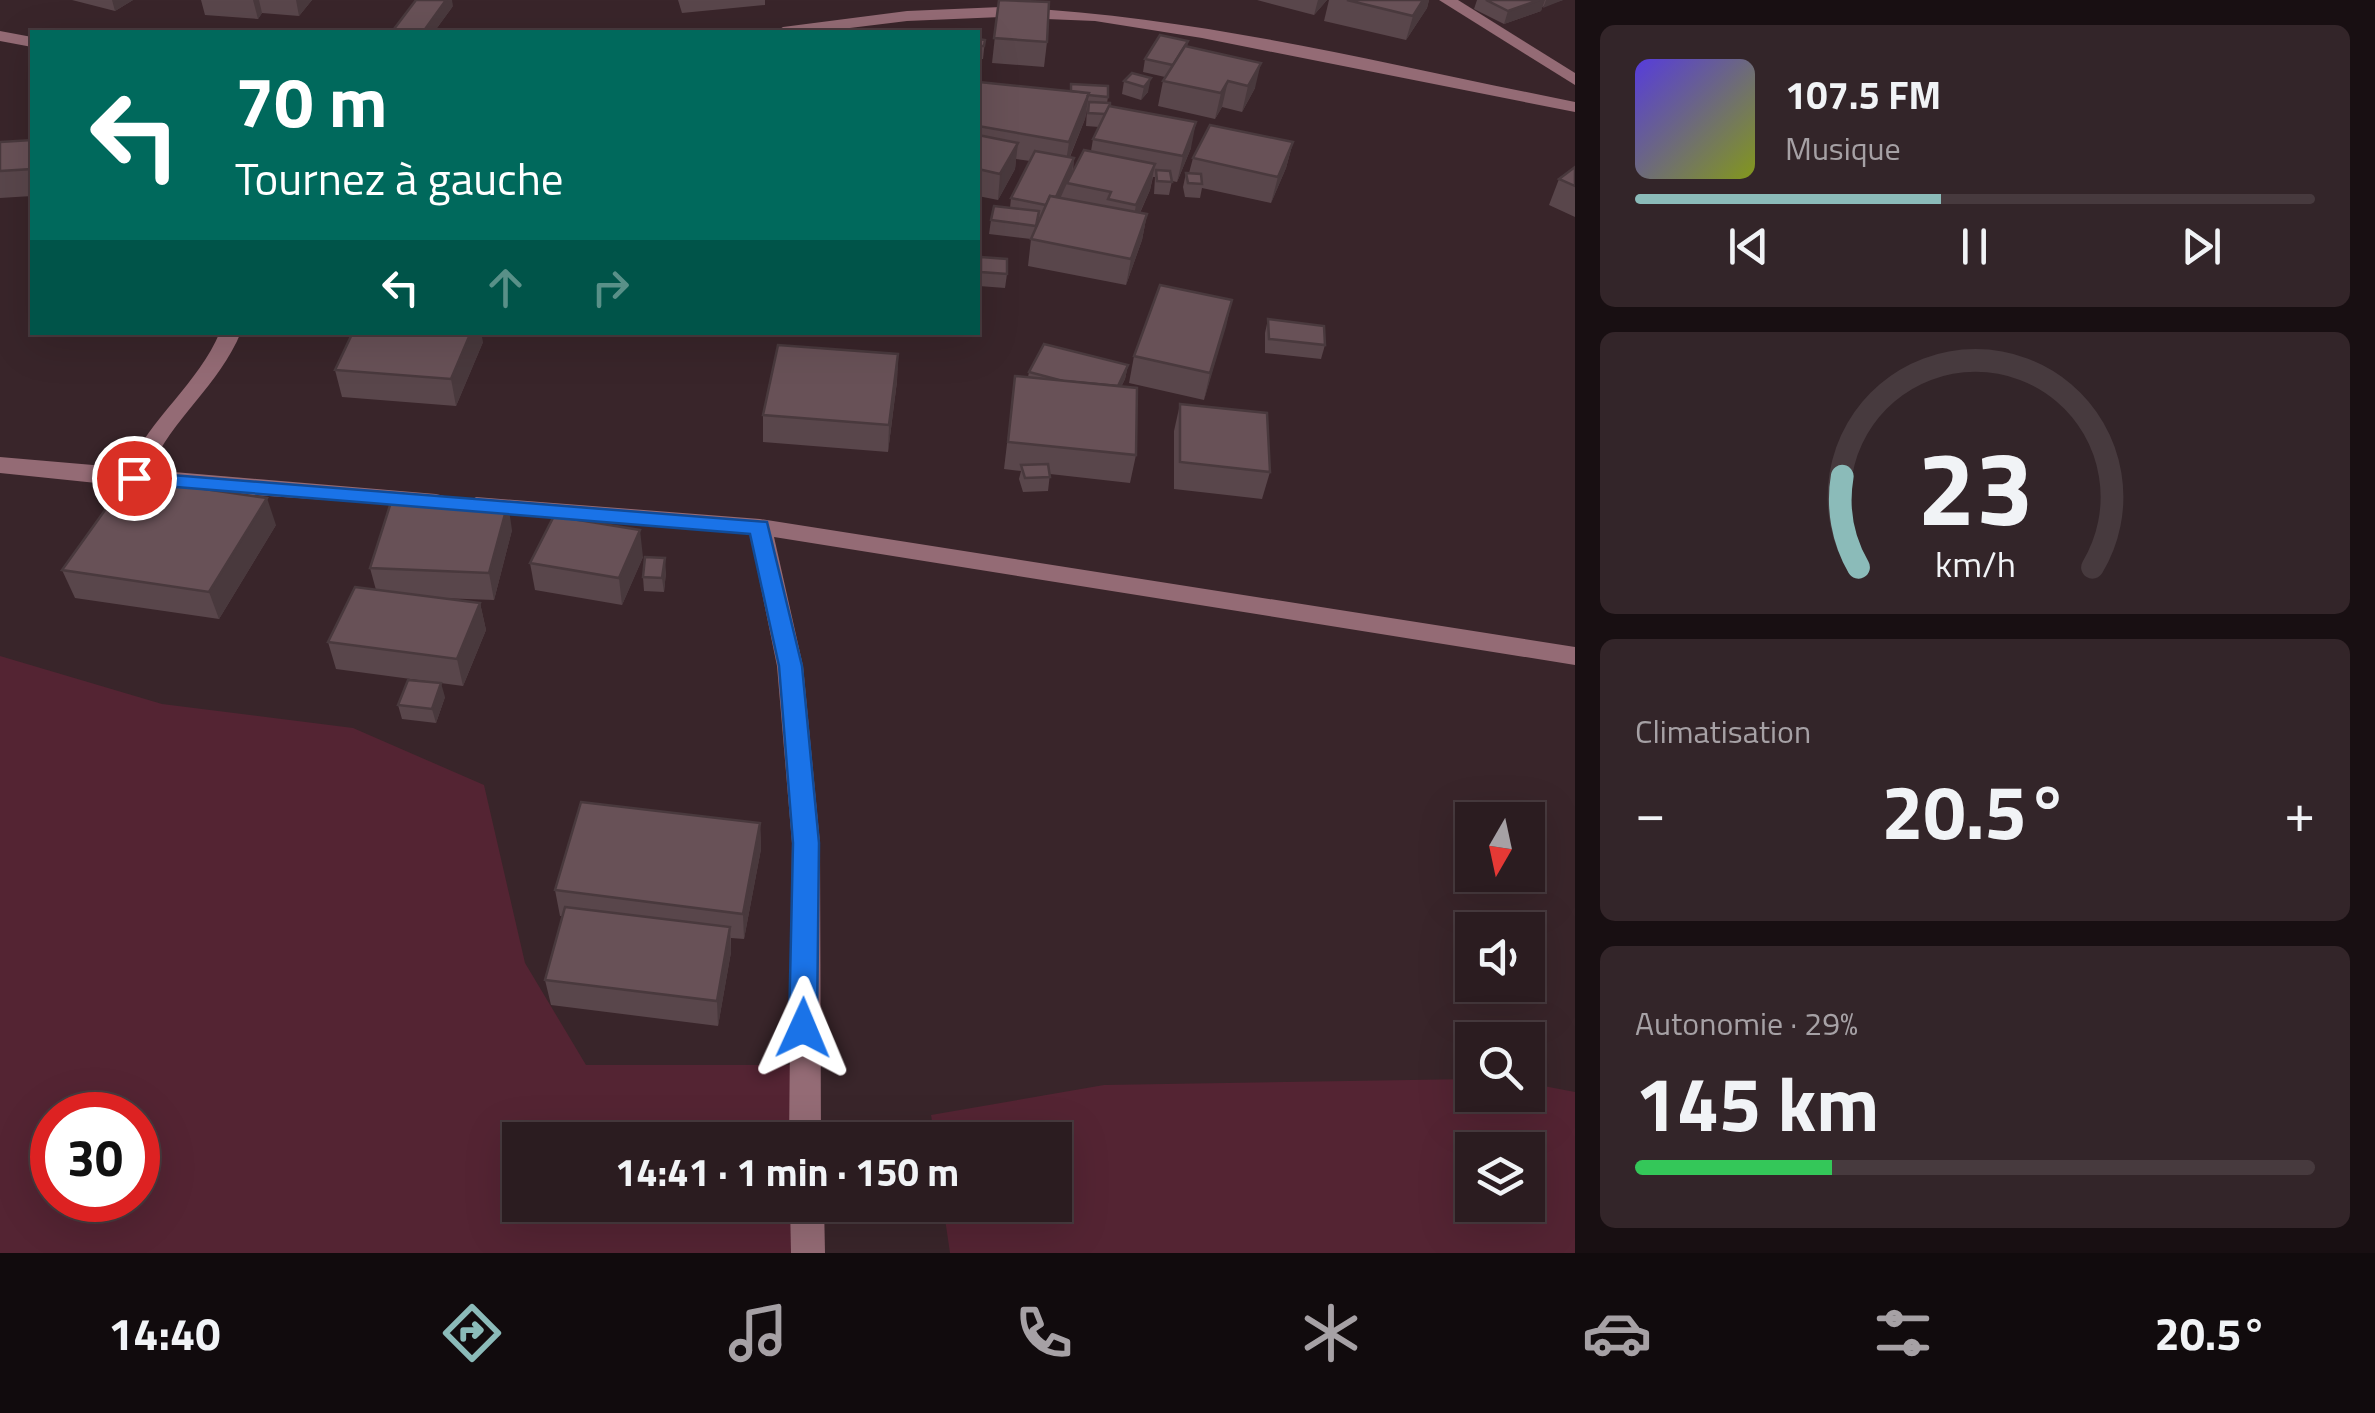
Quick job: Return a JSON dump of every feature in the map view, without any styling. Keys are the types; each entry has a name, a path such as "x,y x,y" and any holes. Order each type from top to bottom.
{"street":[{"path":"1446,0 1575,80"},
{"path":"798,30 907,16 1000,12 1095,16 1202,33 1575,108"},
{"path":"0,36 30,42"},
{"path":"134,478 152,442 218,363 231,335"},
{"path":"0,465 760,527 1575,656"},
{"path":"760,527 790,666 806,843 805,1122"},
{"path":"807,1222 808,1253"}],"shaded area":[{"path":"0,656 162,704 353,728 484,785 525,963 586,1065 802,1065 804,1122 502,1122 502,1222 807,1222 808,1253 0,1253"},
{"path":"1455,1079 1455,1112 1545,1112 1545,1086 1575,1092 1575,1253 950,1253 945,1222 1072,1222 1072,1122 932,1122 931,1115 1104,1085"}],"building":[{"path":"416,0 446,0 424,30 394,29"},
{"path":"999,0 1049,2 1047,42 994,38"},
{"path":"1347,0 1423,0 1413,16"},
{"path":"1486,0 1539,0 1508,11"},
{"path":"1160,35 1188,41 1173,65 1145,59"},
{"path":"1185,46 1261,63 1248,86 1228,81 1221,93 1163,81"},
{"path":"1132,73 1151,78 1144,87 1124,81"},
{"path":"980,82 1089,93 1069,142 980,126"},
{"path":"1071,84 1108,86 1108,97 1071,91"},
{"path":"1089,102 1110,106 1105,114 1088,113"},
{"path":"1109,106 1196,122 1183,156 1093,139"},
{"path":"1210,125 1293,142 1278,177 1193,158"},
{"path":"980,135 1018,143 1000,174 980,169"},
{"path":"30,140 30,169 0,171 0,142"},
{"path":"1084,150 1155,164 1136,205 1108,199 1111,192 1067,183"},
{"path":"1035,151 1074,158 1056,197 1050,196 1046,205 1011,198"},
{"path":"1575,167 1575,186 1559,179"},
{"path":"1156,170 1170,171 1172,182 1157,181"},
{"path":"1186,173 1201,174 1202,184 1188,183"},
{"path":"1050,196 1147,214 1131,259 1031,239"},
{"path":"994,206 1039,211 1036,226 991,220"},
{"path":"981,257 1007,259 1007,274 981,272"},
{"path":"1160,285 1232,300 1210,373 1134,356"},
{"path":"1268,319 1324,326 1325,345 1269,339"},
{"path":"352,335 470,335 451,379 335,370"},
{"path":"1044,344 1128,365 1118,386 1063,381 1029,372"},
{"path":"778,345 898,354 889,425 763,415"},
{"path":"1015,376 1137,388 1136,455 1008,442"},
{"path":"1180,404 1267,413 1270,472 1180,462"},
{"path":"1048,464 1050,477 1025,478 1021,465"},
{"path":"128,478 267,498 209,592 62,570"},
{"path":"392,499 508,503 489,573 370,568"},
{"path":"554,516 640,530 619,578 530,563"},
{"path":"645,557 665,558 662,578 643,577"},
{"path":"355,587 480,603 457,659 328,642"},
{"path":"408,680 441,683 432,709 398,705"},
{"path":"581,802 760,823 743,914 555,890"},
{"path":"565,907 730,927 717,1001 545,980"}],"route":[{"path":"134,478 760,527 790,666 806,843 803,1028"}]}
